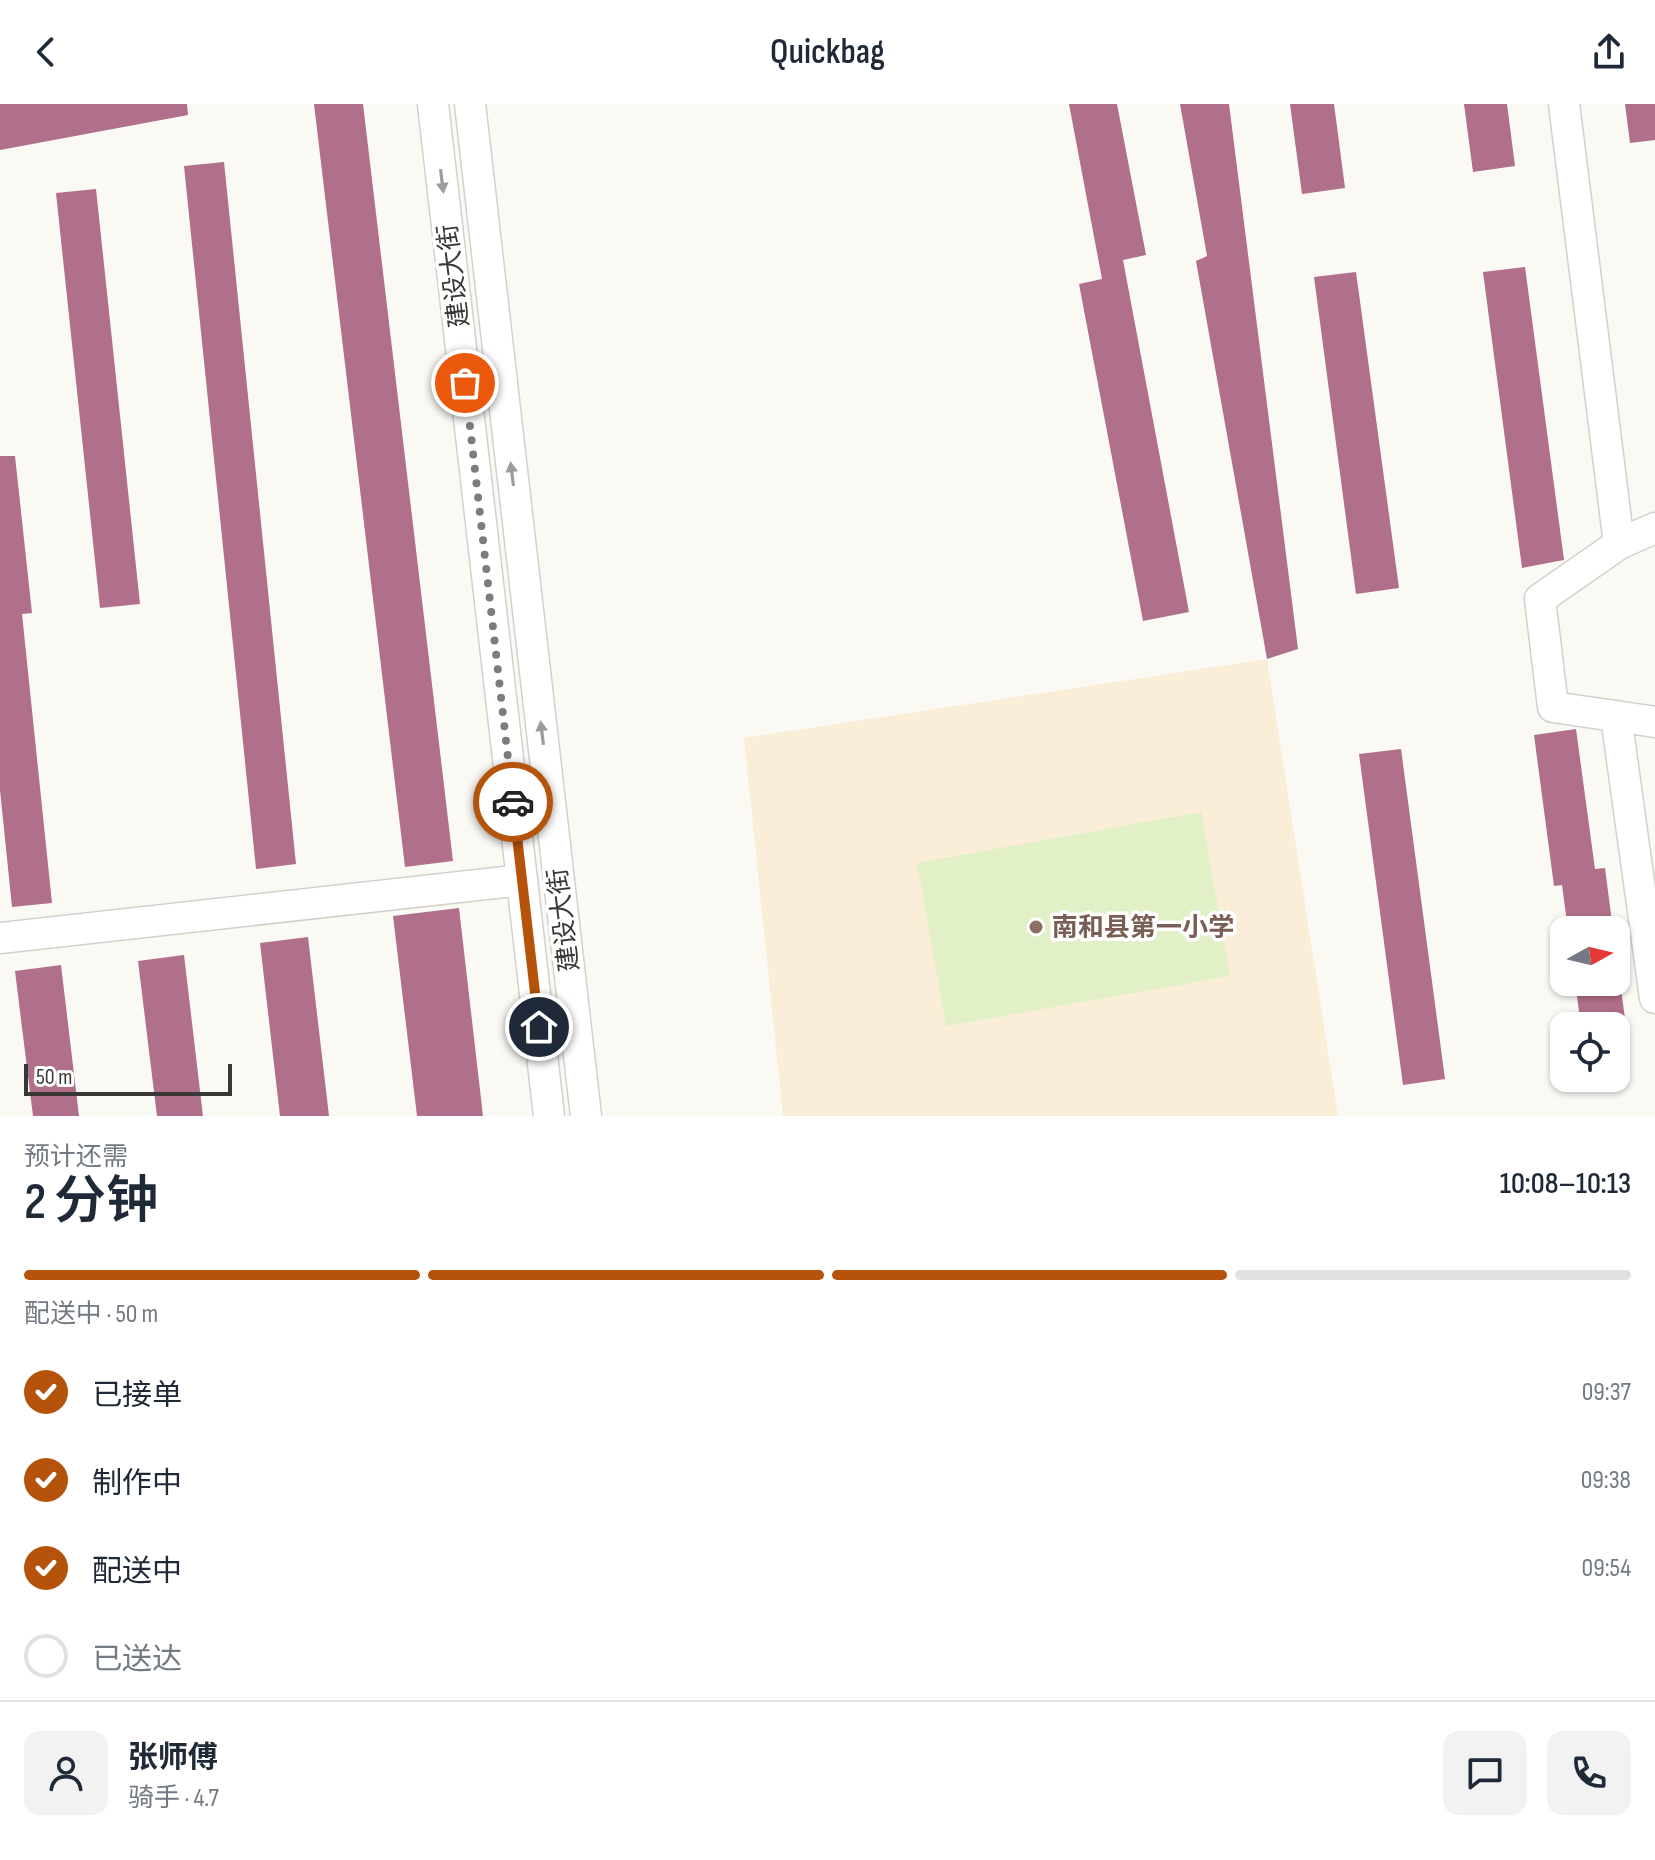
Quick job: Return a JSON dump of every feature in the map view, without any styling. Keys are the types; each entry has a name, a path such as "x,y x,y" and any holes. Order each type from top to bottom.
{"street":[{"name":"建设大街","path":"433,104 549,1116"},
{"name":"建设大街","path":"470,104 586,1116"},
{"path":"1564,104 1619,544"},
{"path":"1655,528 1619,544 1540,599 1553,707 1655,722"},
{"path":"1616,716 1655,998"},
{"path":"0,938 522,880"}],"shaded area":[{"name":"南和县第一小学","path":"1267,659 1338,1116 783,1116 744,738"}],"green space":[{"path":"1201,812 1230,976 946,1026 917,863"}],"building":[{"path":"0,104 187,104 188,115 0,150"},
{"path":"314,104 363,104 453,861 405,867"},
{"path":"1069,104 1117,104 1146,255 1123,260 1189,612 1143,621 1079,284 1102,279"},
{"path":"1180,104 1229,104 1298,649 1267,659 1196,261 1207,256"},
{"path":"1290,104 1334,104 1345,188 1302,194"},
{"path":"1464,104 1507,104 1515,166 1473,172"},
{"path":"1625,104 1655,104 1655,140 1630,143"},
{"path":"224,162 296,864 256,869 184,166"},
{"path":"96,189 140,604 100,608 56,193"},
{"path":"1525,267 1564,560 1522,568 1483,272"},
{"path":"1356,272 1399,588 1356,594 1314,277"},
{"path":"0,456 15,456 32,613 22,614 52,903 12,907 0,790"},
{"path":"1576,729 1595,869 1605,868 1611,916 1566,916 1562,885 1554,886 1534,735"},
{"path":"1401,749 1445,1079 1403,1085 1359,754"},
{"path":"459,908 483,1116 417,1116 393,916"},
{"path":"308,937 329,1116 280,1116 260,943"},
{"path":"184,955 203,1116 157,1116 138,961"},
{"path":"61,965 79,1116 33,1116 15,971"},
{"path":"1577,996 1622,996 1624,1012 1579,1012"}],"way so far":[{"path":"465,383 513,802"}],"place":[{"name":"南和县第一小学","path":"1036,927"}],"route":[{"path":"513,802 539,1027"}]}
